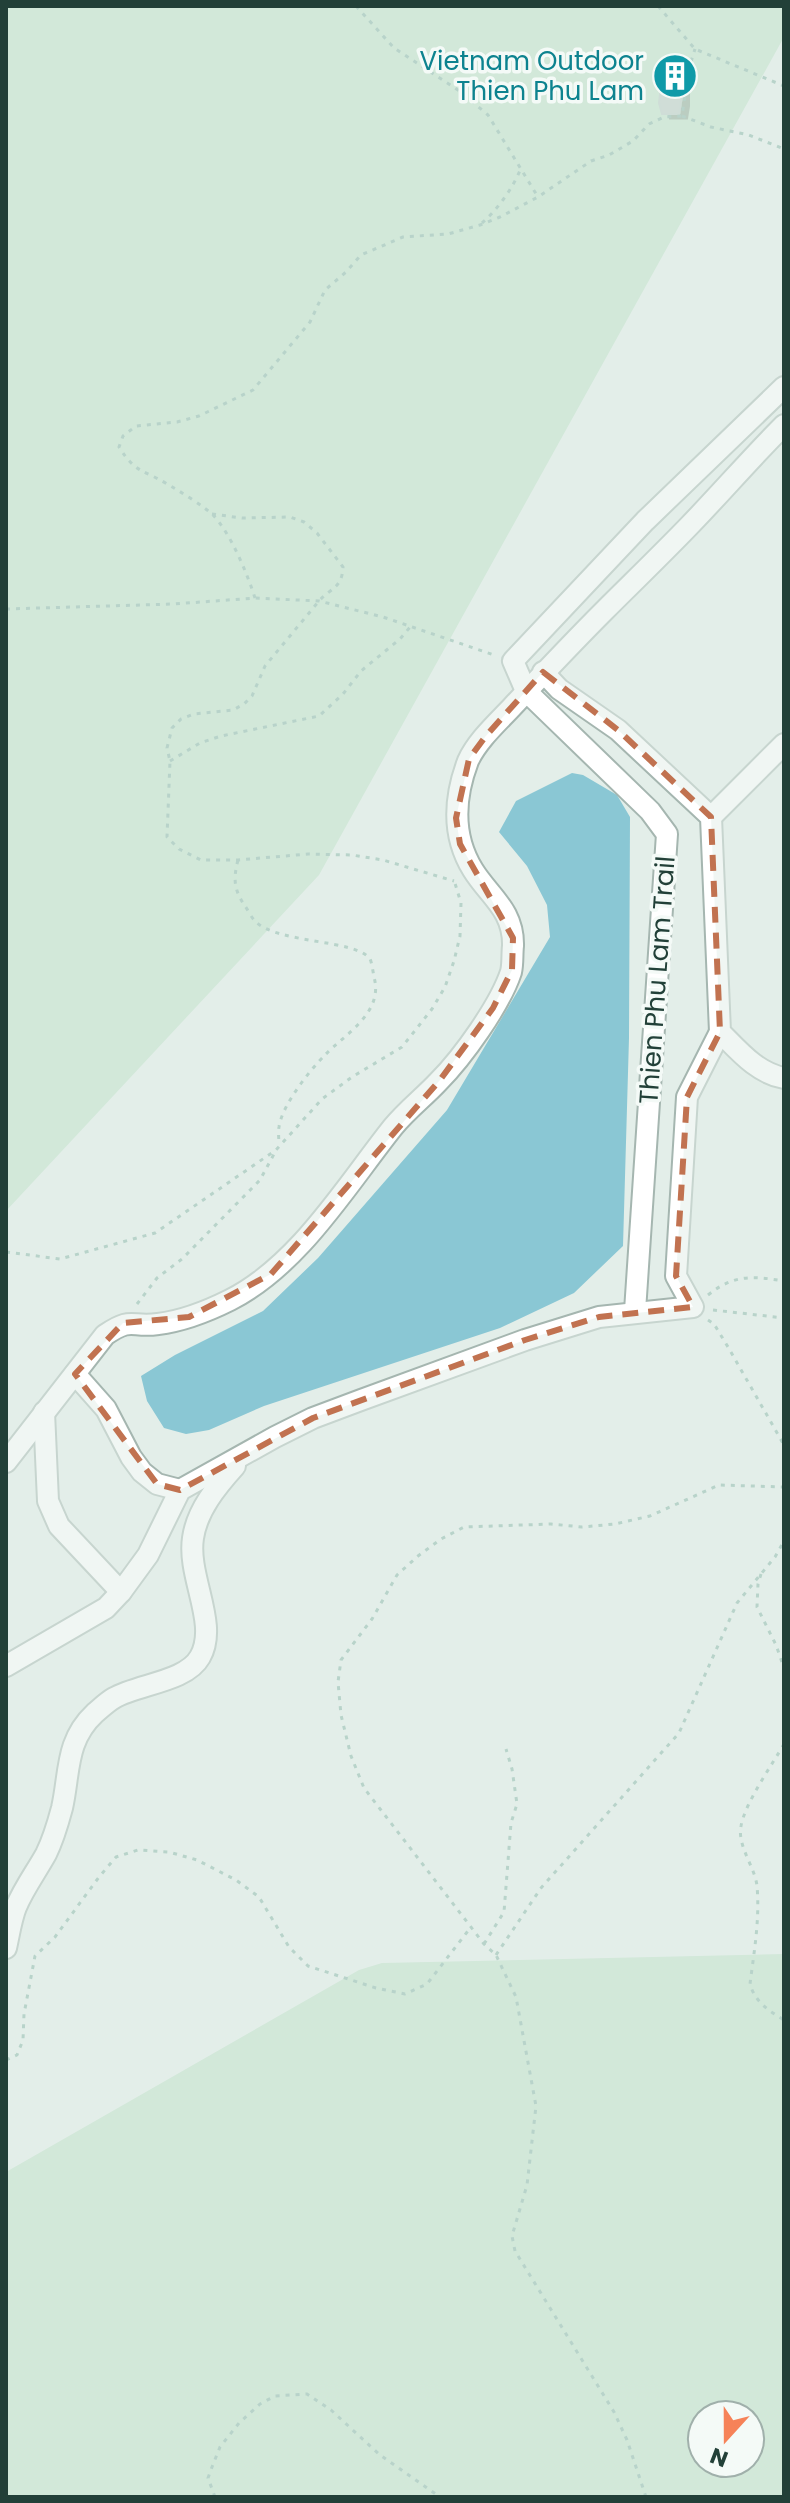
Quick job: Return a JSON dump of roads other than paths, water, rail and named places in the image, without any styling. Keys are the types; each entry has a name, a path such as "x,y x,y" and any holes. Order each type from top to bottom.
{"street":[{"name":"Thien Phu Lam Trail","path":"635,1311 667,834 650,811 526,691 513,661 645,521 784,387"},
{"path":"6,1462 105,1335 123,1323 156,1325 189,1317 231,1299 271,1274 316,1225 397,1123 440,1080 468,1046 493,1008 512,970 513,938 507,917 474,872 460,844 456,818 457,795 469,759 543,672 784,425"},
{"path":"6,1666 106,1608 148,1555 180,1490 313,1418 599,1317 693,1307 676,1276 687,1097 720,1032 711,817 618,730 559,689 543,672"},
{"path":"711,817 784,744"},
{"path":"720,1032 769,1075 784,1078"},
{"path":"75,1374 106,1409 142,1472 157,1484 180,1490"},
{"path":"44,1412 48,1501 59,1526 121,1592"},
{"path":"6,1948 16,1908 56,1830 63,1806 69,1756 84,1725 114,1698 187,1670 200,1659 206,1626 195,1582 193,1537 198,1519 214,1490 247,1453"}],"water":[{"path":"572,773 583,775 617,795 630,817 629,1038 623,1246 574,1293 500,1328 264,1406 209,1430 186,1434 164,1428 147,1401 141,1376 175,1355 263,1311 318,1258 447,1110 550,937 547,905 527,866 499,832 516,801"}],"place":[{"name":"Vietnam Outdoor Thien Phu Lam","path":"675,76"}]}
